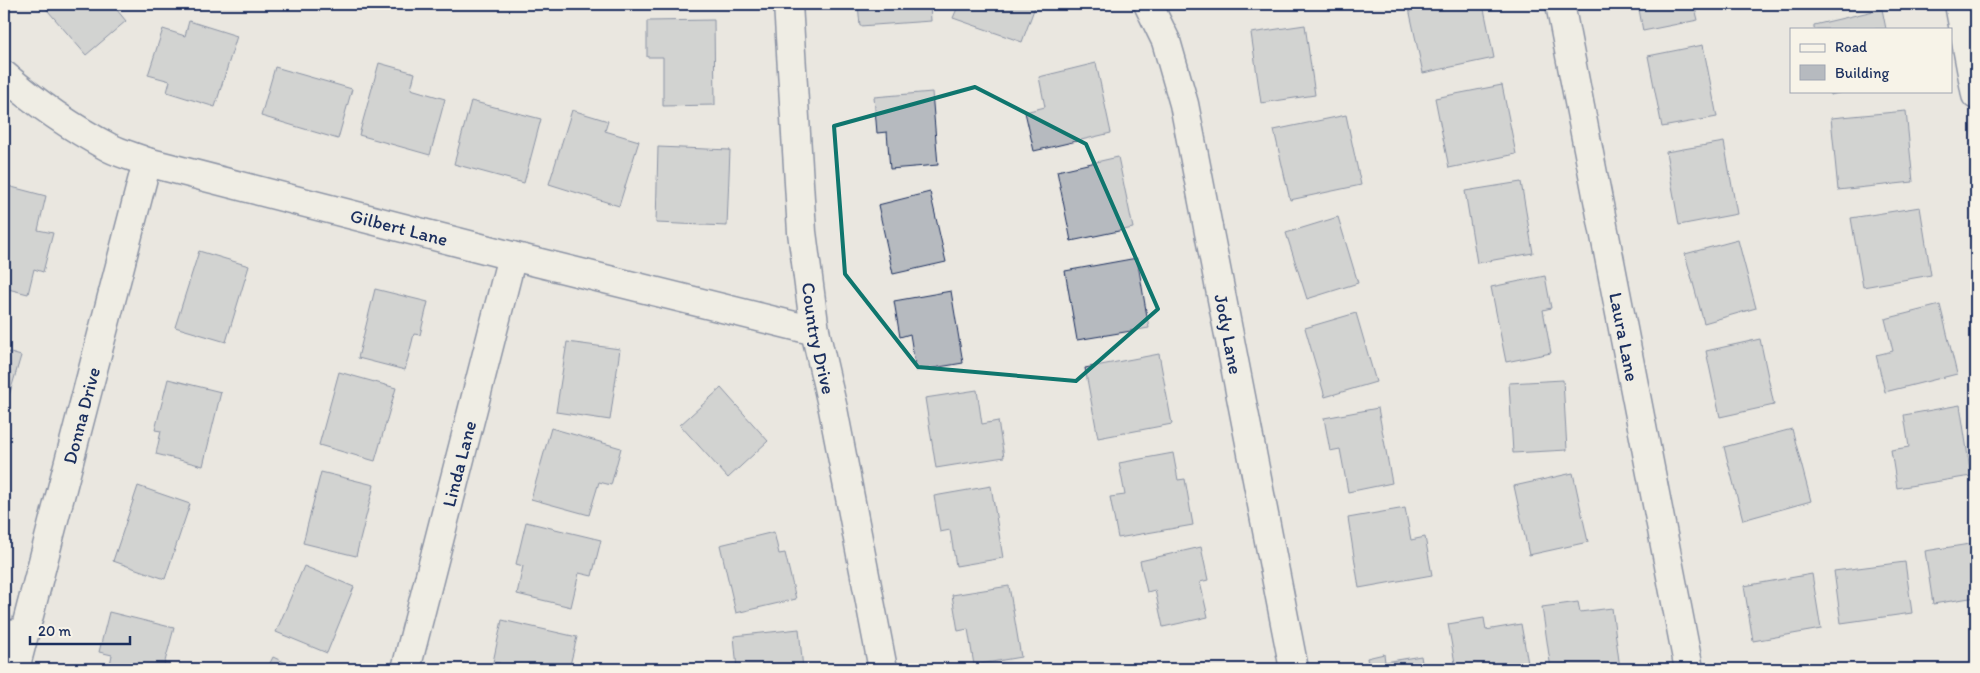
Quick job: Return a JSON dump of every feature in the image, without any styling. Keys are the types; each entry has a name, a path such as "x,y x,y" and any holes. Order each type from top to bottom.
{"street":[{"name":"Country Drive","path":"788,4 802,232 815,332 833,409 883,669"},
{"name":"Jody Lane","path":"1148,4 1166,41 1184,104 1294,669"},
{"name":"Laura Lane","path":"1560,4 1690,669"},
{"path":"1965,7 1976,95"},
{"name":"Gilbert Lane","path":"4,76 30,98 73,126 111,148 147,162 815,332"},
{"name":"Donna Drive","path":"15,669 15,627 147,162"},
{"name":"Linda Lane","path":"406,669 512,256"}],"highlighted area":[{"path":"975,87 1086,144 1158,309 1076,381 918,367 845,274 834,126"}],"building":[{"path":"42,4 112,4 126,21 86,55"},
{"path":"858,4 930,4 931,21 860,26"},
{"path":"959,4 1036,4 1022,42 953,18"},
{"path":"1408,4 1483,4 1494,58 1423,73"},
{"path":"1638,4 1694,4 1698,20 1643,31"},
{"path":"1882,9 1886,28 1814,28 1814,25"},
{"path":"714,20 715,105 663,106 663,57 647,57 647,21"},
{"path":"189,21 237,36 215,107 167,92 170,81 148,75 163,29 185,36"},
{"path":"1305,25 1315,95 1261,103 1251,33"},
{"path":"1703,45 1717,117 1662,127 1648,56"},
{"path":"379,63 415,73 411,89 445,99 430,155 359,135"},
{"path":"1096,63 1111,133 1034,151 1025,112 1045,107 1039,77"},
{"path":"275,67 352,89 338,139 261,116"},
{"path":"1502,85 1516,154 1449,168 1435,98"},
{"path":"932,92 938,165 890,169 887,132 877,133 874,97"},
{"path":"1829,92 1844,92 1830,95"},
{"path":"471,101 541,119 524,183 454,164"},
{"path":"572,110 608,121 605,131 639,141 619,206 549,184"},
{"path":"1906,111 1913,182 1838,190 1831,118"},
{"path":"1346,115 1361,185 1290,200 1274,130"},
{"path":"1724,142 1737,214 1679,225 1666,152"},
{"path":"658,147 730,150 727,226 656,223"},
{"path":"1118,157 1133,228 1071,241 1057,171"},
{"path":"1521,182 1533,253 1477,263 1465,191"},
{"path":"4,185 46,196 38,230 53,233 43,272 34,269 28,294 4,288"},
{"path":"930,192 946,262 893,274 878,205"},
{"path":"1920,207 1931,275 1863,287 1851,218"},
{"path":"1338,217 1358,283 1307,299 1286,233"},
{"path":"1738,240 1756,308 1704,323 1685,254"},
{"path":"199,251 249,266 226,342 175,327"},
{"path":"1137,258 1149,328 1077,340 1065,271"},
{"path":"1545,276 1551,308 1543,310 1551,353 1506,362 1491,287"},
{"path":"375,289 428,302 420,335 414,334 405,370 358,358"},
{"path":"951,291 963,363 916,371 910,334 900,337 894,301"},
{"path":"1940,305 1957,374 1885,392 1876,355 1893,351 1885,319"},
{"path":"1356,313 1376,382 1325,397 1305,328"},
{"path":"1760,339 1774,405 1720,417 1706,351"},
{"path":"567,342 620,349 610,420 556,412"},
{"path":"4,351 21,356 4,412"},
{"path":"1159,354 1172,424 1098,438 1085,368"},
{"path":"339,372 396,388 375,461 319,445"},
{"path":"168,379 221,392 203,466 156,454 161,431 155,430"},
{"path":"1563,380 1567,450 1513,453 1509,383"},
{"path":"721,388 768,441 728,478 680,425"},
{"path":"977,390 982,424 998,421 1004,457 936,468 925,398"},
{"path":"1960,405 1971,476 1897,488 1891,450 1909,447 1904,415"},
{"path":"1378,408 1392,483 1348,492 1340,449 1330,451 1324,418"},
{"path":"551,428 621,448 611,485 599,482 589,515 531,499"},
{"path":"1792,429 1811,501 1743,520 1724,447"},
{"path":"1173,453 1178,480 1185,479 1193,525 1118,538 1110,497 1125,495 1119,463"},
{"path":"321,472 374,485 356,556 303,543"},
{"path":"1573,473 1588,542 1529,555 1514,486"},
{"path":"138,486 190,504 165,579 113,561"},
{"path":"991,486 1003,558 956,566 950,530 940,532 934,496"},
{"path":"1405,508 1411,540 1425,537 1432,575 1359,588 1348,518"},
{"path":"526,522 601,540 592,576 579,573 571,607 517,594 523,566 516,564"},
{"path":"774,532 779,554 785,553 796,599 736,613 720,545"},
{"path":"1976,543 1976,597 1933,604 1925,551"},
{"path":"1201,547 1208,580 1200,582 1208,617 1163,627 1155,590 1147,592 1140,561"},
{"path":"1905,562 1912,613 1841,623 1834,571"},
{"path":"304,566 354,587 327,653 276,632"},
{"path":"1812,574 1821,629 1753,641 1744,586"},
{"path":"1009,586 1021,657 974,665 968,629 958,631 952,595"},
{"path":"1578,602 1580,612 1612,608 1620,668 1551,669 1542,607"},
{"path":"109,612 174,628 163,669 109,669 112,655 99,652"},
{"path":"1484,618 1486,630 1521,624 1529,669 1456,669 1448,624"},
{"path":"502,620 577,637 569,669 498,669 500,663 493,662"},
{"path":"799,629 803,669 737,669 734,636"},
{"path":"1384,654 1385,662 1421,656 1423,669 1356,669 1356,666 1368,664 1367,658"},
{"path":"273,657 299,669 267,669"}]}
